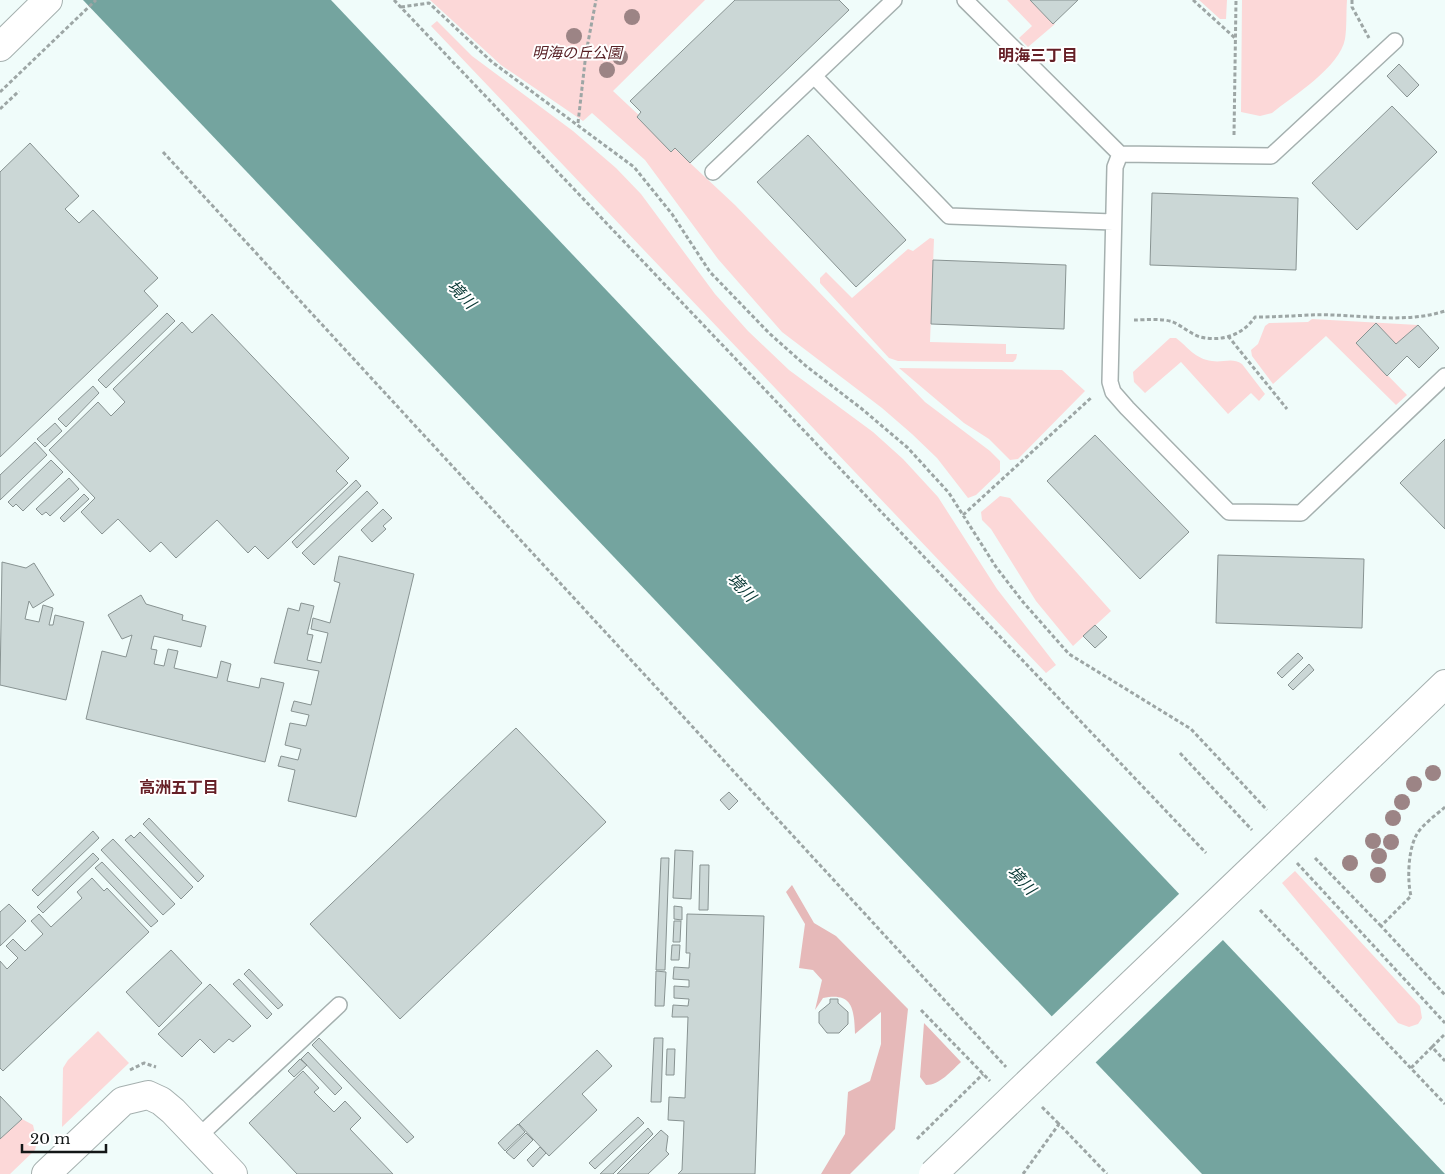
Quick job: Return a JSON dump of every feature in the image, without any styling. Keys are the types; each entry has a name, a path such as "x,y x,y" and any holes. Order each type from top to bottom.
{"street":[{"path":"0,46 43,6"},
{"path":"933,1174 1445,684"},
{"path":"46,1174 123,1101 136,1096 148,1095 161,1100 233,1174"}],"lane":[{"path":"713,172 894,0"},
{"path":"965,0 1120,154 1271,156 1395,41"},
{"path":"814,76 949,216 1114,222"},
{"path":"1120,154 1115,166 1110,382 1113,392 1229,512 1301,513 1445,376"},
{"path":"198,1137 339,1005"}],"path":[{"path":"0,92 96,0"},
{"path":"394,0 1206,853"},
{"path":"415,0 416,5"},
{"path":"578,123 586,53 596,0"},
{"path":"1193,0 1236,39"},
{"path":"1233,155 1236,0"},
{"path":"1352,0 1352,7 1379,55"},
{"path":"400,7 429,3 492,62 578,123 634,167 672,214 710,272 769,333 806,366 862,409 908,448 949,493 996,567 1023,602 1069,654 1191,729 1267,810"},
{"path":"0,109 19,91"},
{"path":"163,152 1006,1068"},
{"path":"1111,319 1171,321 1199,337 1236,335 1248,328 1255,317 1397,318 1430,316 1445,311"},
{"path":"1228,336 1287,409"},
{"path":"963,515 1110,382"},
{"path":"1180,753 1254,832"},
{"path":"1381,926 1411,896 1408,886 1410,859 1416,835 1445,807"},
{"path":"1315,858 1445,995"},
{"path":"1293,859 1445,1023"},
{"path":"1260,910 1445,1104"},
{"path":"921,1010 992,1083"},
{"path":"1411,1068 1445,1034"},
{"path":"1432,1047 1445,1061"},
{"path":"917,1139 983,1074"},
{"path":"1039,1103 1107,1174"},
{"path":"1023,1174 1059,1124"}],"green space":[{"name":"明海の丘公園","path":"430,0 705,0 613,91 735,205 925,402 990,451 1000,461 1000,472 976,495 968,498 937,458 912,434 882,408 782,332 718,259 645,160 592,113 583,121 501,65"},
{"path":"1007,0 1030,0 1055,24 1028,47 1019,38 1032,26"},
{"path":"1199,0 1227,0 1226,19 1220,19"},
{"path":"1242,0 1347,0 1345,39 1341,50 1334,60 1315,80 1272,113 1260,116 1241,112"},
{"path":"437,21 472,56 573,131 616,168 641,194 715,294 748,331 789,370 873,432 903,459 938,497 997,589 1056,665 1046,673 431,26"},
{"path":"930,238 934,239 930,342 1006,344 1006,354 1017,354 1013,362 898,361 889,358 820,283 820,278 826,272 852,298 908,249 913,251"},
{"path":"1312,319 1418,325 1396,344 1376,324 1356,343 1407,395 1396,405 1326,336 1273,384 1252,356 1251,350 1258,344 1265,326 1269,323 1308,322"},
{"path":"1170,338 1176,338 1196,355 1206,360 1235,361 1242,364 1265,394 1259,401 1251,393 1228,414 1181,362 1145,393 1134,382 1133,372"},
{"path":"899,368 1062,370 1085,391 1018,459 1010,460 989,439 964,423"},
{"path":"1000,496 1010,498 1111,611 1073,646 1036,601 991,529 982,520 981,512"},
{"path":"1295,871 1420,1006 1422,1018 1418,1024 1409,1027 1398,1023 1282,883"},
{"path":"98,1031 129,1063 62,1127 63,1068 68,1060"},
{"path":"22,1119 33,1125 37,1142 35,1150 10,1174 0,1174 0,1139"}],"shaded area":[{"path":"792,885 814,923 836,936 908,1009 895,1129 850,1174 821,1174 845,1134 848,1092 870,1081 881,1044 881,1012 855,1034 854,1017 850,1004 846,1000 833,997 823,998 815,1010 822,980 813,970 799,968 805,924 786,892"},
{"path":"924,1023 961,1062 941,1080 926,1085 920,1077"}],"water":[{"name":"境川","path":"83,0 331,0 1445,1174 1202,1174"}],"pier":[{"path":"1181,892 1225,938 1094,1064 1050,1018"}],"building":[{"path":"735,0 839,0 849,10 690,163 675,148 671,152 637,117 641,112 630,101"},
{"path":"1030,0 1078,0 1053,24"},
{"path":"1399,64 1419,85 1407,97 1387,76"},
{"path":"1392,106 1437,152 1357,230 1312,183"},
{"path":"808,135 906,240 856,287 757,182"},
{"path":"30,143 79,196 65,209 79,223 93,210 158,278 144,291 158,306 0,457 0,172"},
{"path":"1152,193 1298,198 1296,270 1150,265"},
{"path":"933,260 1066,265 1064,329 931,324"},
{"path":"167,313 175,321 106,388 98,380"},
{"path":"212,314 349,458 336,471 348,483 268,559 255,546 248,553 217,520 176,558 161,542 150,552 118,519 102,534 81,512 95,498 49,450 98,402 111,416 125,402 113,389 182,322 192,333"},
{"path":"1376,323 1396,344 1418,325 1439,348 1419,368 1407,356 1387,376 1356,343"},
{"path":"93,386 99,393 66,427 58,419"},
{"path":"55,423 62,431 45,447 37,439"},
{"path":"1095,435 1189,532 1140,579 1047,481"},
{"path":"1445,439 1445,529 1400,483"},
{"path":"35,442 47,455 0,500 0,475"},
{"path":"51,460 63,472 23,511 16,504 13,507 8,502"},
{"path":"69,478 79,489 50,516 46,512 42,515 36,509"},
{"path":"356,480 361,486 297,548 292,542"},
{"path":"367,491 378,503 314,565 302,553"},
{"path":"84,494 89,499 64,522 60,518"},
{"path":"383,509 392,518 383,526 386,529 372,542 361,530"},
{"path":"1218,555 1364,559 1362,628 1216,623"},
{"path":"339,556 414,574 356,817 288,801 295,770 278,766 281,756 298,760 301,749 285,745 290,723 306,726 309,715 291,711 294,701 311,705 319,671 274,663 288,608 299,611 301,603 314,606 307,634 313,635 307,660 321,663 328,633 311,629 313,618 330,623 340,583 334,581"},
{"path":"2,562 26,568 34,563 54,595 33,608 29,601 25,619 39,622 43,605 53,608 49,625 53,625 55,615 84,622 66,700 0,685"},
{"path":"141,595 146,604 183,615 182,620 206,626 201,647 154,636 151,649 157,650 154,664 164,666 168,649 178,651 174,668 217,678 221,661 231,664 227,681 259,688 261,678 284,683 265,762 86,719 102,651 126,657 132,635 122,639 108,615"},
{"path":"1095,625 1107,637 1095,648 1083,636"},
{"path":"1298,653 1303,658 1282,678 1277,673"},
{"path":"1309,664 1314,670 1293,690 1288,685"},
{"path":"516,728 606,822 400,1019 310,924"},
{"path":"729,792 738,801 729,810 720,800"},
{"path":"149,818 204,876 198,882 143,824"},
{"path":"93,831 99,838 38,896 32,890"},
{"path":"140,832 193,887 181,899 125,840 131,835 134,838"},
{"path":"113,839 175,904 163,915 101,850"},
{"path":"675,850 693,851 691,899 673,898"},
{"path":"93,853 99,859 43,913 37,907"},
{"path":"661,858 669,858 665,970 656,970"},
{"path":"102,862 158,921 151,927 95,868"},
{"path":"700,865 709,865 708,910 699,910"},
{"path":"92,878 104,891 107,888 149,932 3,1071 0,1068 0,961 7,969 18,958 6,946 13,939 25,951 43,934 31,921 39,914 51,927 82,898 77,892"},
{"path":"9,904 26,921 0,946 0,912"},
{"path":"674,906 682,907 682,920 674,919"},
{"path":"687,914 764,916 755,1174 678,1174 682,1170 684,1121 668,1120 669,1097 685,1098 688,1017 672,1017 673,1005 688,1006 689,999 674,998 674,986 689,987 689,980 673,979 674,967 689,968 690,953 686,953"},
{"path":"674,921 681,921 680,942 673,942"},
{"path":"672,945 680,945 679,960 671,960"},
{"path":"171,950 202,983 159,1027 126,992"},
{"path":"249,969 283,1005 278,1009 244,974"},
{"path":"656,971 666,972 664,1006 655,1006"},
{"path":"239,979 272,1014 267,1019 233,984"},
{"path":"210,984 251,1026 233,1042 229,1039 214,1053 200,1039 182,1057 158,1034"},
{"path":"830,999 838,999 838,1003 848,1012 848,1024 839,1033 827,1033 819,1023 819,1012 830,1003"},
{"path":"319,1038 414,1137 407,1143 312,1045"},
{"path":"654,1038 663,1038 661,1102 651,1102"},
{"path":"667,1049 675,1049 674,1075 666,1075"},
{"path":"597,1050 612,1066 582,1094 597,1110 549,1156 519,1124"},
{"path":"308,1052 342,1088 335,1095 301,1059"},
{"path":"300,1059 307,1065 294,1077 288,1071"},
{"path":"303,1071 319,1088 314,1092 334,1112 345,1101 361,1118 350,1129 393,1174 297,1174 249,1123"},
{"path":"0,1096 22,1119 0,1139"},
{"path":"638,1117 644,1123 595,1169 589,1163"},
{"path":"518,1124 525,1132 505,1151 498,1143"},
{"path":"648,1128 653,1134 613,1174 600,1174"},
{"path":"661,1130 668,1136 666,1151 669,1154 648,1174 617,1174"},
{"path":"526,1133 533,1140 514,1159 506,1152"},
{"path":"540,1147 546,1153 533,1167 527,1160"}],"district":[{"name":"明海三丁目","path":"1038,55"},
{"name":"高洲五丁目","path":"179,787"}]}
